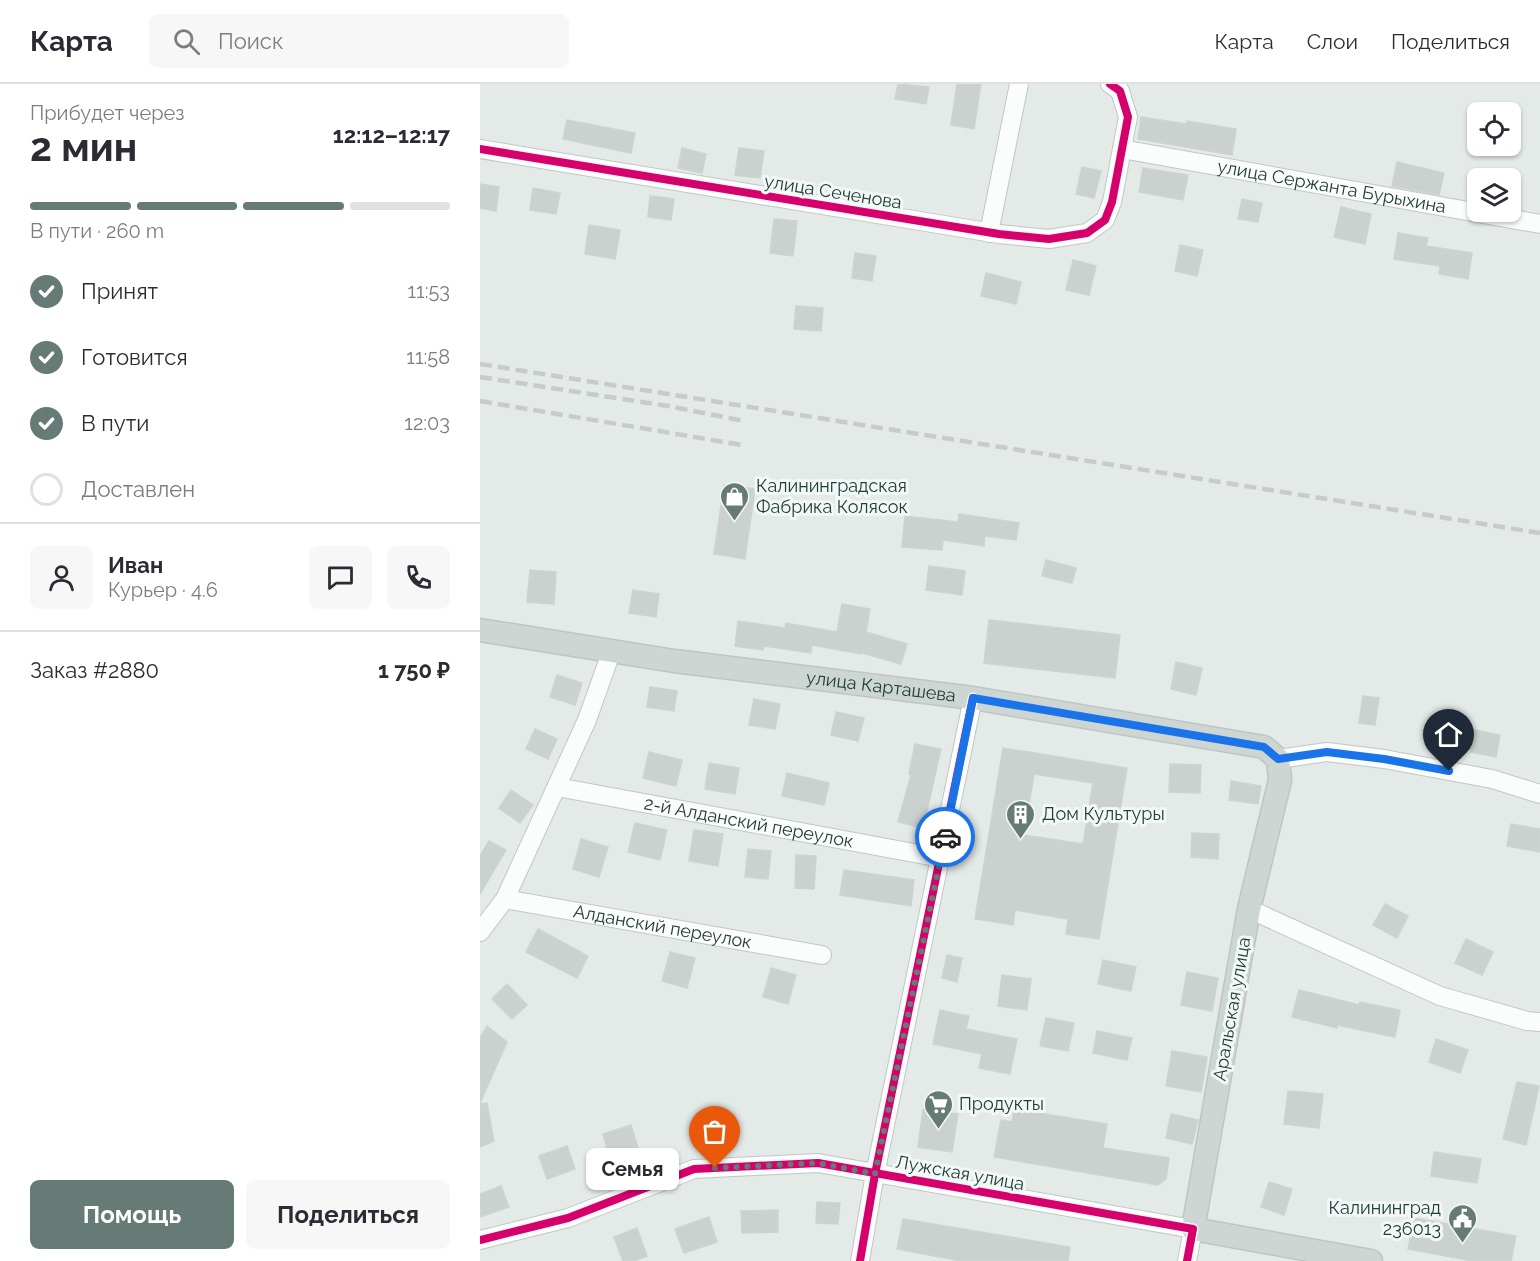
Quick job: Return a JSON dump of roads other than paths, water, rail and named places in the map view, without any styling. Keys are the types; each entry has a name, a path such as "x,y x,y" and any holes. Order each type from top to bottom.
{"main road":[{"name":"улица Карташева","path":"480,630 674,661 973,698 1264,747 1278,759"},
{"name":"Аральская улица","path":"1194,1229 1249,909 1280,780 1278,759"},
{"name":"Лужская улица","path":"1194,1229 1371,1261"}],"street":[{"path":"989,232 1019,84"},
{"name":"улица Сеченова","path":"480,148 989,232 1049,239 1087,233 1105,220 1113,202 1128,117 1120,91 1110,84"},
{"name":"улица Сержанта Бурыхина","path":"1122,149 1540,224"},
{"path":"480,932 505,900 587,720 612,650"},
{"path":"860,1261 875,1174 973,698"},
{"path":"1278,759 1327,752 1384,759 1492,779 1540,794"},
{"name":"2-й Алданский переулок","path":"557,787 941,858"},
{"name":"Алданский переулок","path":"505,900 822,955"},
{"path":"1249,909 1440,996 1527,1021 1540,1022"},
{"name":"Лужская улица","path":"480,1240 568,1218 694,1169 818,1163 1194,1229"},
{"name":"Аральская улица","path":"1187,1261 1194,1229"}],"railway":[{"path":"480,364 1540,533"},
{"path":"480,377 668,406 744,421"},
{"path":"480,401 742,445"}],"place":[{"name":"Калининградская Фабрика Колясок","path":"735,522"},
{"name":"Дом Культуры","path":"1021,840"},
{"name":"Продукты","path":"938,1130"},
{"name":"Семья","path":"715,1168"},
{"name":"Калининград 236013","path":"1462,1244"}]}
